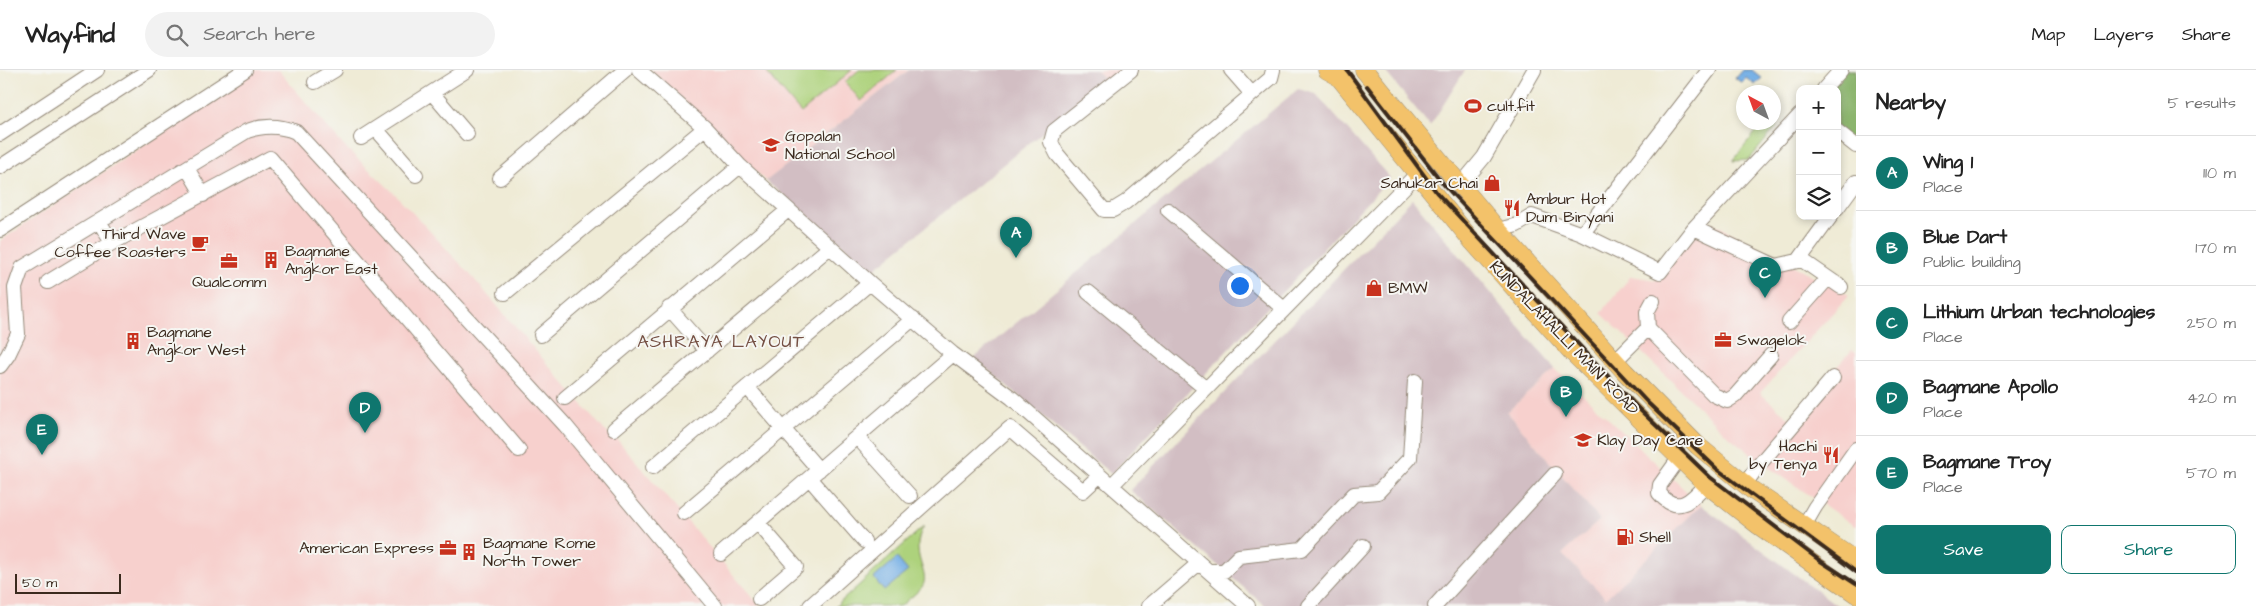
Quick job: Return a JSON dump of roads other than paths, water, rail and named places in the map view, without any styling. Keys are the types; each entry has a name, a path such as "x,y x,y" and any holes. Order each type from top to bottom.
{"main road":[{"name":"KUNDALAHALLI MAIN ROAD","path":"1364,70 1498,230 1615,361 1698,446 1745,484 1856,561"},
{"name":"KUNDALAHALLI MAIN ROAD","path":"1337,72 1473,242 1570,350 1680,456 1706,484 1758,525 1856,594"}],"street":[{"path":"0,134 97,70"},
{"path":"0,167 149,70"},
{"path":"0,230 245,70"},
{"path":"315,82 335,70"},
{"path":"361,138 467,70"},
{"path":"500,178 625,70"},
{"path":"639,70 705,128 740,166 870,283 953,354 1012,398 1248,606"},
{"path":"1131,70 1054,131 1051,142 1057,154 1104,210 1113,210 1126,202 1271,78 1273,70"},
{"path":"1231,70 1252,94"},
{"path":"1460,186 1484,158 1534,70"},
{"path":"1582,234 1709,70"},
{"path":"1828,85 1841,70"},
{"path":"432,93 466,134"},
{"path":"1498,230 1517,225 1532,216 1582,234 1660,272 1694,228 1796,119"},
{"path":"0,366 8,355 18,334 15,288 22,268 247,131 274,126 296,132 565,425 715,606"},
{"path":"504,293 705,128"},
{"path":"376,129 416,176"},
{"path":"1841,134 1856,146"},
{"path":"48,282 112,243 270,158 519,450"},
{"path":"541,335 740,166"},
{"path":"186,168 203,194"},
{"path":"1112,485 1417,174"},
{"path":"1841,203 1856,182"},
{"path":"565,398 669,308 788,210"},
{"path":"1168,210 1284,309"},
{"path":"1694,228 1776,266 1799,260 1828,220"},
{"path":"99,221 112,243"},
{"path":"614,430 830,247"},
{"path":"1799,260 1842,287"},
{"path":"1789,322 1828,278"},
{"path":"653,467 870,283"},
{"path":"1088,292 1206,389"},
{"path":"1653,301 1647,312 1648,328 1714,395 1728,401 1735,396 1771,356"},
{"path":"669,308 707,352"},
{"path":"684,513 913,319"},
{"path":"1615,361 1648,328"},
{"path":"721,554 953,354"},
{"path":"1745,484 1833,378"},
{"path":"1149,606 1204,567 1224,571 1239,556 1302,549 1354,494 1378,492 1410,458 1415,381"},
{"path":"747,388 784,429 814,474 864,542"},
{"path":"810,606 1010,428 1083,491 1099,476"},
{"path":"857,437 910,496"},
{"path":"1804,526 1814,507 1856,449"},
{"path":"1680,456 1660,485 1659,493 1665,501 1676,506 1686,503 1706,484"},
{"path":"1435,606 1555,474"},
{"path":"758,523 796,567 759,599"},
{"path":"1308,606 1363,546"}],"water":[{"path":"1742,70 1752,70 1762,78 1755,85 1746,78 1742,83 1735,78"},
{"path":"897,558 908,571 884,591 874,578"}],"railway":[{"path":"1347,70 1437,193 1640,410 1710,477 1819,560 1856,584"},
{"path":"1367,86 1445,186 1647,402 1717,469 1856,572"}],"place":[{"name":"cult.fit","path":"1473,106"},
{"name":"Gopalan National School","path":"771,145"},
{"name":"Sahukar Chai","path":"1492,183"},
{"name":"Ambur Hot Dum Biryani","path":"1512,208"},
{"name":"Third Wave Coffee Roasters","path":"200,243"},
{"name":"Wing 1","path":"1016,258"},
{"name":"Bagmane Angkor East","path":"271,260"},
{"name":"Qualcomm","path":"229,261"},
{"name":"BMW","path":"1374,288"},
{"name":"Lithium Urban technologies","path":"1765,298"},
{"name":"Swagelok","path":"1723,340"},
{"name":"Bagmane Angkor West","path":"133,341"},
{"name":"Blue Dart","path":"1566,417"},
{"name":"Bagmane Apollo","path":"365,433"},
{"name":"Klay Day Care","path":"1583,440"},
{"name":"Bagmane Troy","path":"42,455"},
{"name":"Hachi by Tenya","path":"1831,455"},
{"name":"Shell","path":"1625,537"},
{"name":"American Express","path":"448,548"},
{"name":"Bagmane Rome North Tower","path":"469,552"}],"district":[{"name":"ASHRAYA LAYOUT","path":"721,341"}]}
